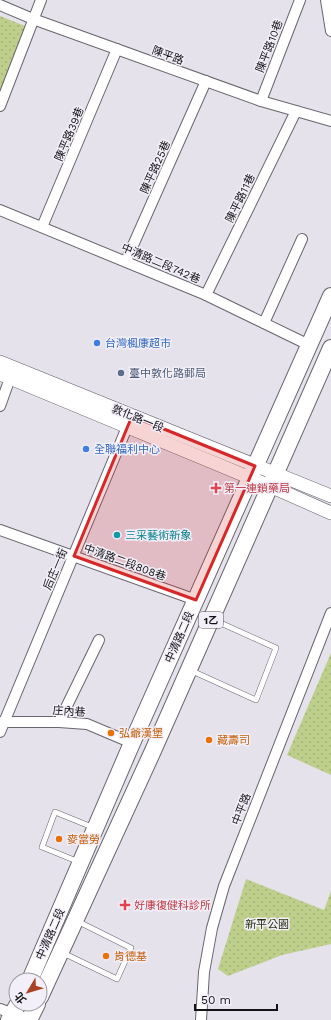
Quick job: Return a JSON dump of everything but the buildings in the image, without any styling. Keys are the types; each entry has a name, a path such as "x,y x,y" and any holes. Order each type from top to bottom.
{"main road":[{"name":"中清路二段","path":"33,972 132,743 331,296"},
{"name":"中清路二段","path":"48,980 189,670 331,348"}],"street":[{"path":"0,106 41,0"},
{"name":"陳平路10巷","path":"261,101 300,0"},
{"path":"326,0 331,31"},
{"name":"陳平路","path":"0,5 33,19 261,101 331,121"},
{"name":"陳平路39巷","path":"42,227 117,49"},
{"name":"陳平路25巷","path":"126,262 206,81"},
{"name":"陳平路11巷","path":"206,295 296,111"},
{"name":"中清路二段742巷","path":"0,210 206,295 309,345"},
{"path":"264,323 302,239"},
{"name":"敦化路一段","path":"0,362 130,422"},
{"path":"0,406 5,376"},
{"name":"敦化路一段","path":"5,376 130,422 273,480"},
{"name":"后庄一街","path":"0,732 2,721 74,556 130,422"},
{"path":"273,480 331,496"},
{"path":"273,480 331,513"},
{"name":"中清路二段808巷","path":"0,530 196,600"},
{"name":"中平路","path":"201,1020 204,972 212,928 224,886 331,613"},
{"path":"59,722 99,640"},
{"name":"庄內巷","path":"2,721 87,724 132,743"},
{"path":"10,1012 30,1020"}],"lane":[{"path":"189,670 256,700 276,648 211,619"},
{"path":"80,863 42,847 55,812 95,829"},
{"path":"61,952 117,979 131,948 75,920"}],"highlighted area":[{"path":"132,416 255,466 196,600 74,556"}],"green space":[{"path":"0,16 30,28 0,97"},
{"path":"331,653 331,775 287,755"},
{"name":"新平公園","path":"246,879 324,910 331,891 331,944 282,955 228,976 218,969"}],"place":[{"name":"台灣楓康超市","path":"97,343"},
{"name":"臺中敦化路郵局","path":"121,373"},
{"name":"全聯福利中心","path":"86,449"},
{"name":"第一連鎖藥局","path":"216,488"},
{"name":"三采藝術新象","path":"117,535"},
{"name":"弘爺漢堡","path":"111,733"},
{"name":"藏壽司","path":"209,740"},
{"name":"麥當勞","path":"59,839"},
{"name":"好康復健科診所","path":"125,905"},
{"name":"肯德基","path":"106,956"}]}
